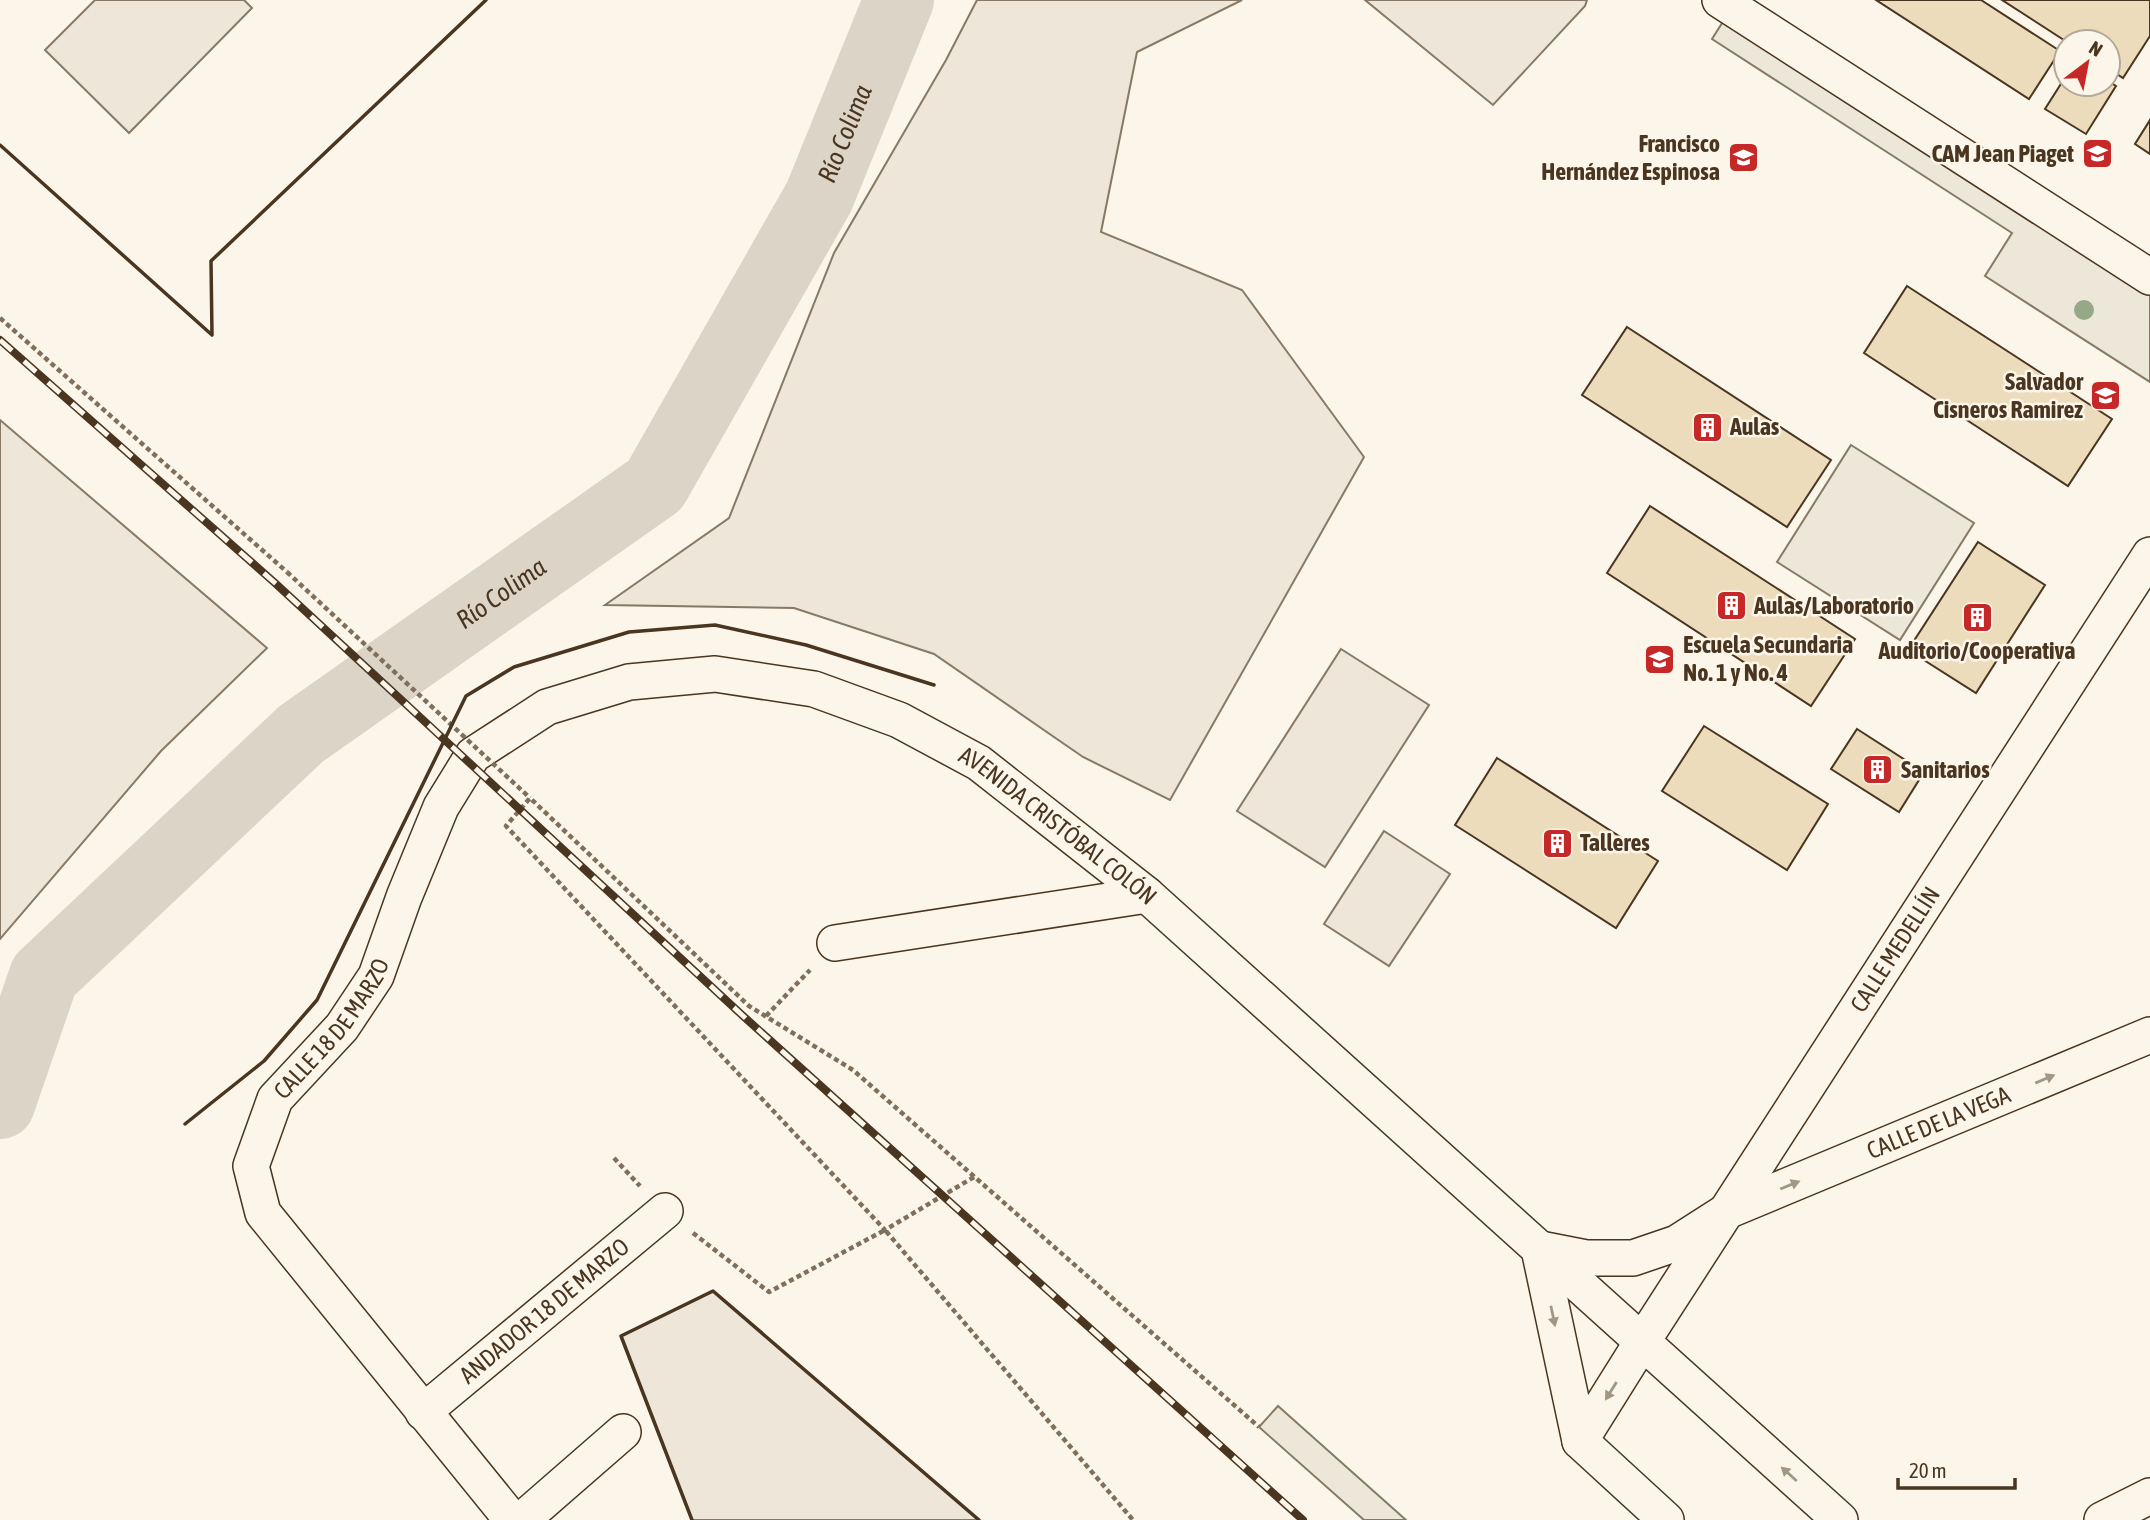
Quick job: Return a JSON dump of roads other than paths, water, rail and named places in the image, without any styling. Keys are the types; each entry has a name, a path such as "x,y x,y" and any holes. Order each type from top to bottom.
{"street":[{"path":"1720,0 2150,277"},
{"name":"CALLE MEDELLÍN","path":"1642,1342 2150,555"},
{"name":"AVENIDA CRISTÓBAL COLÓN","path":"473,755 547,707 629,682 715,674 814,689 899,720 979,763 1147,895 1840,1520"},
{"name":"CALLE 18 DE MARZO","path":"473,755 441,807 404,897 376,976 342,1027 275,1099 251,1166 263,1213 512,1520"},
{"path":"835,943 1147,895"},
{"name":"CALLE DE LA VEGA","path":"1539,1249 1586,1258 1633,1258 1677,1242 1727,1211 2150,1035"},
{"name":"ANDADOR 18 DE MARZO","path":"423,1412 665,1212"},
{"path":"1539,1249 1580,1441 1666,1520"},
{"path":"1580,1441 1642,1342"},
{"path":"522,1520 623,1432"},
{"path":"2102,1520 2150,1496"}],"waterway":[{"name":"Río Colima","path":"0,1104 44,976 301,734 655,485 819,197 899,0"}],"railway":[{"path":"0,340 275,583 742,1015 1303,1520"}],"place":[{"name":"CAM Jean Piaget","path":"2097,154"},
{"name":"Francisco Hernández Espinosa","path":"1743,158"},
{"name":"Salvador Cisneros Ramirez","path":"2106,396"},
{"name":"Aulas","path":"1707,427"},
{"name":"Aulas/Laboratorio","path":"1731,606"},
{"name":"Auditorio/Cooperativa","path":"1977,617"},
{"name":"Escuela Secundaria No. 1 y No. 4","path":"1660,659"},
{"name":"Sanitarios","path":"1878,770"},
{"name":"Talleres","path":"1557,843"}]}
